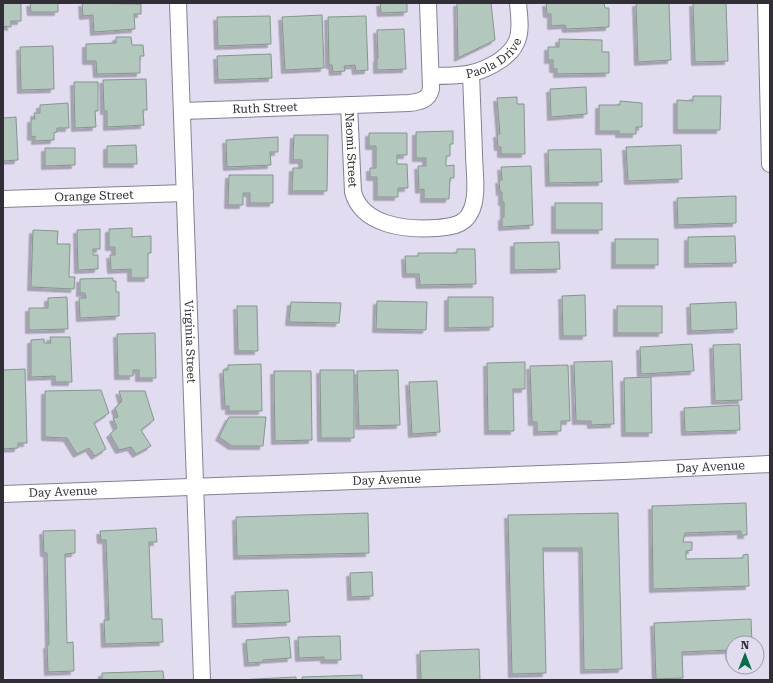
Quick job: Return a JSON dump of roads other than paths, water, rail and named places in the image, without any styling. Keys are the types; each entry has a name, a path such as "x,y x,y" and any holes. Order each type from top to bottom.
{"street":[{"name":"Virginia Street","path":"178,3 202,680"},
{"name":"Naomi Street","path":"428,3 431,76 430,93 428,97 421,101 349,105 353,192 355,200 364,210 388,224 405,228 448,226 454,225 466,219 473,206 474,195 471,74"},
{"name":"Paola Drive","path":"431,76 471,74 488,68 512,50 517,42 519,34 518,3"},
{"path":"766,3 770,164"},
{"name":"Ruth Street","path":"182,111 349,105"},
{"name":"Orange Street","path":"3,199 185,193"},
{"name":"Day Avenue","path":"3,494 623,471 770,464"}]}
